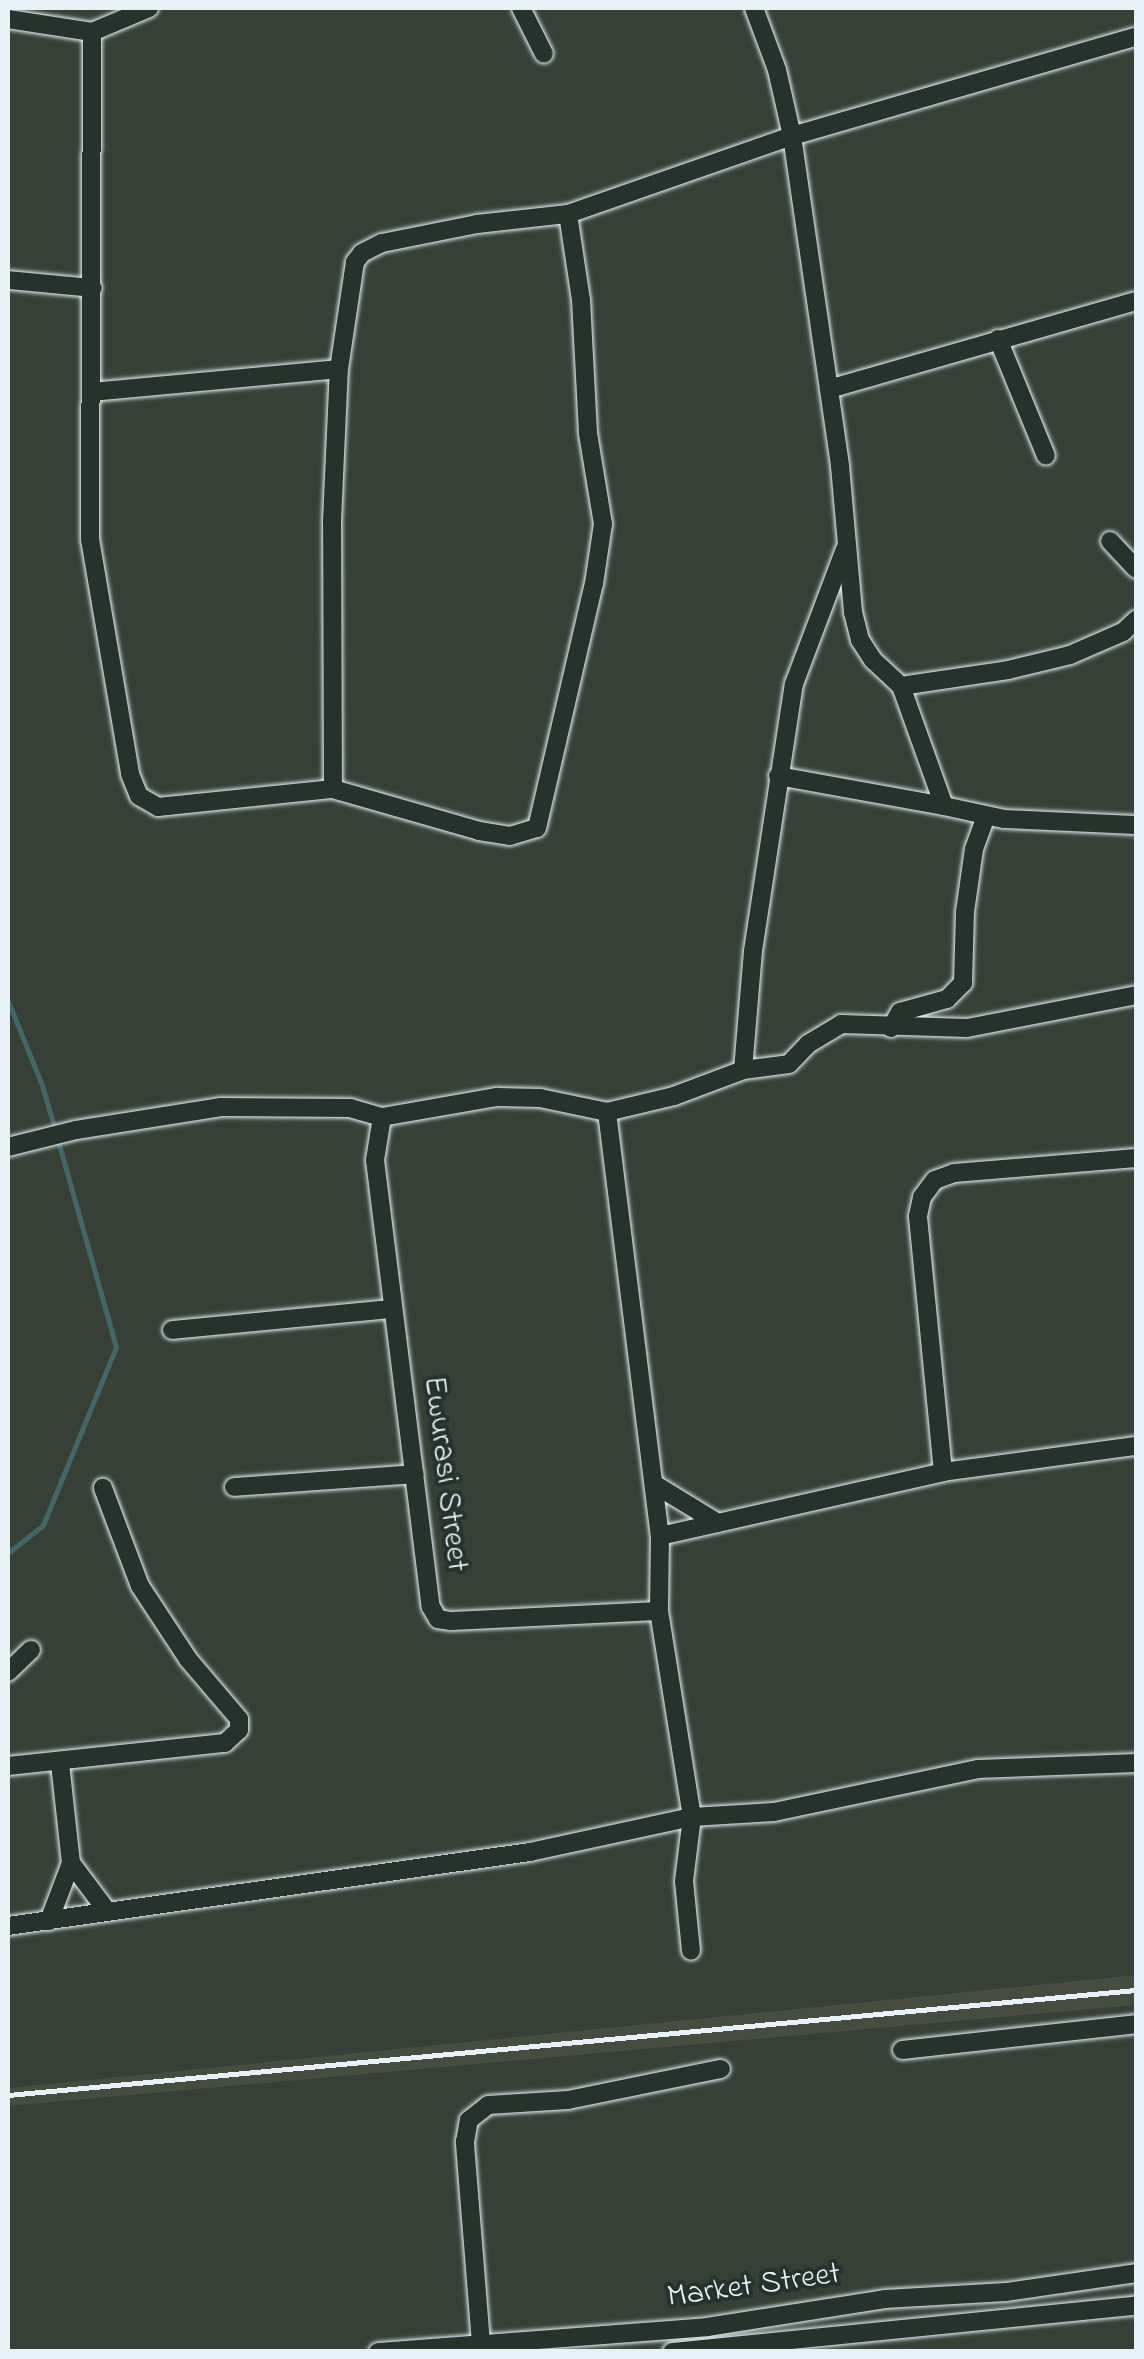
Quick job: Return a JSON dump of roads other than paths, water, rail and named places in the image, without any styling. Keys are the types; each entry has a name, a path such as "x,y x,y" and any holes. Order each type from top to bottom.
{"street":[{"path":"8,20 92,32 149,8"},
{"path":"521,8 544,54"},
{"path":"754,8 777,70 792,136 860,640 873,660 902,686 944,806"},
{"path":"92,32 90,540 130,774 139,796 158,807 333,789 510,836 537,828 594,584 602,524 588,433 581,300 568,214"},
{"path":"333,789 332,521 339,369 355,262 372,246 477,224 568,214 792,136 1136,37"},
{"path":"8,280 93,288"},
{"path":"829,389 1136,302"},
{"path":"998,338 1046,456"},
{"path":"92,392 339,369"},
{"path":"1110,542 1136,570"},
{"path":"743,1070 753,951 794,684 847,544"},
{"path":"902,686 1008,670 1070,655 1123,632 1136,620"},
{"path":"778,776 986,816 1136,825"},
{"path":"890,1028 900,1012 947,999 963,982 965,912 974,849 986,816"},
{"path":"8,1147 76,1130 252,1106 350,1108 382,1117 497,1096 540,1098 607,1112 674,1096 743,1070 789,1064 808,1044 841,1024 966,1028 1136,995"},
{"path":"607,1112 660,1536 658,1611 692,1818 684,1881 691,1951"},
{"name":"Ewurasi Street","path":"382,1117 375,1160 431,1607 438,1619 658,1611"},
{"path":"943,1472 918,1216 922,1197 935,1180 954,1173 1136,1158"},
{"path":"172,1330 392,1309"},
{"path":"660,1536 943,1472 1136,1446"},
{"path":"234,1487 415,1474"},
{"path":"654,1484 718,1523"},
{"path":"8,1766 224,1743 238,1730 239,1719 188,1659 140,1586 103,1488"},
{"path":"8,1672 31,1650"},
{"path":"8,1926 530,1852 692,1818 774,1812 978,1769 1136,1762"},
{"path":"49,1920 71,1863 60,1763"},
{"path":"71,1863 107,1912"},
{"path":"902,2050 1136,2024"},
{"path":"481,2343 465,2142 470,2120 488,2105 568,2100 721,2070"},
{"name":"Market Street","path":"378,2352 706,2327 886,2299 1006,2292 1136,2273"},
{"name":"Market Street","path":"672,2352 776,2347 1136,2306"}],"waterway":[{"path":"8,1001 42,1085 55,1130"},
{"path":"8,1553 43,1525 116,1347 58,1141"}],"railway":[{"path":"8,2095 1136,1990"}]}
